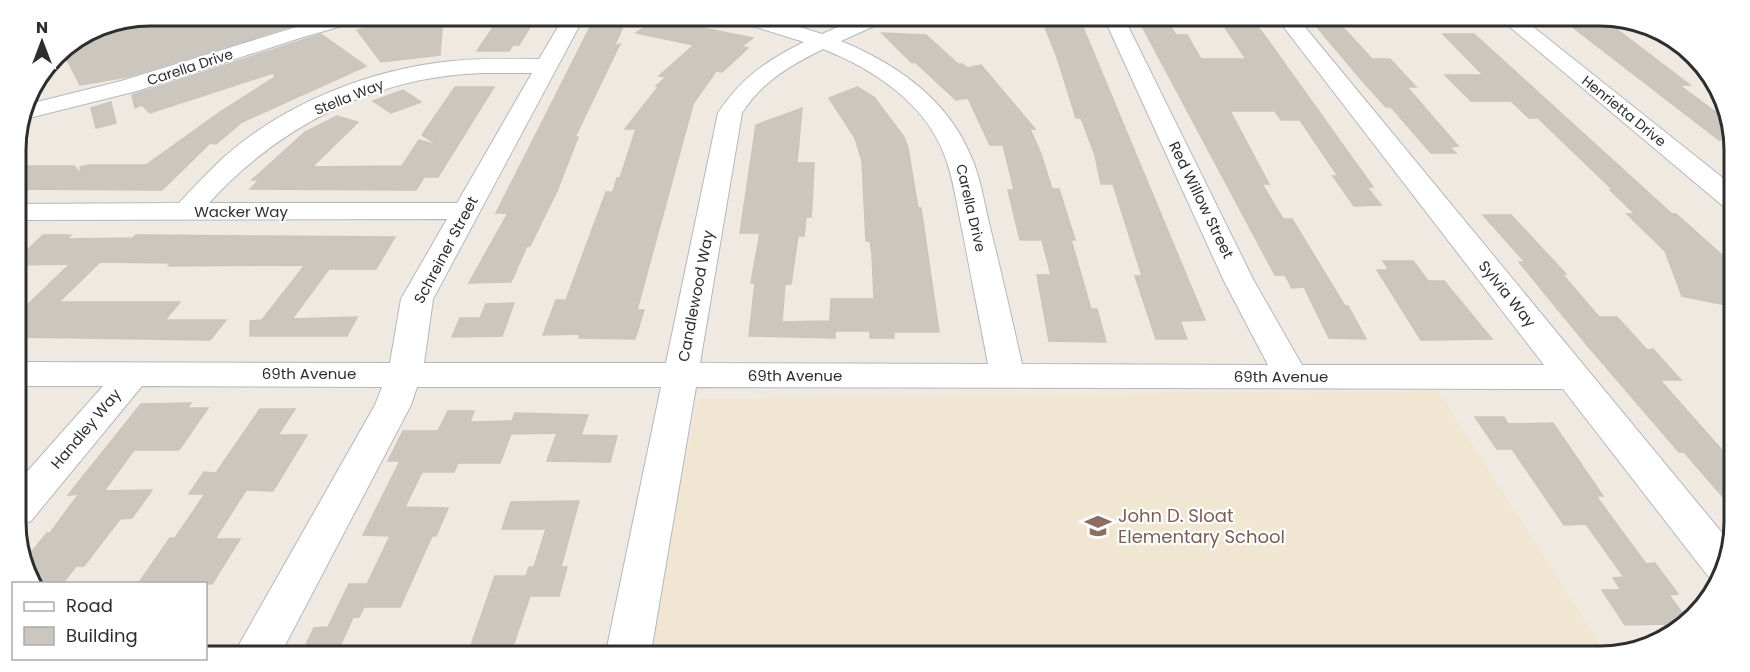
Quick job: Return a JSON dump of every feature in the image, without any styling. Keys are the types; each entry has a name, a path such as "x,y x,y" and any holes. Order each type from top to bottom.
{"street":[{"name":"Carella Drive","path":"32,111 129,86 318,26"},
{"name":"Schreiner Street","path":"261,646 393,405 405,374 417,299 569,26"},
{"name":"Carella Drive","path":"773,26 824,42 874,65 896,80 928,108 952,142 962,164 1008,376"},
{"name":"Candlewood Way","path":"630,646 730,113 741,93 765,72 857,26"},
{"name":"Red Willow Street","path":"1117,26 1239,280 1292,377"},
{"name":"Sylvia Way","path":"1293,26 1719,559"},
{"name":"Henrietta Drive","path":"1519,26 1724,193"},
{"name":"Stella Way","path":"186,212 235,162 260,142 291,122 338,99 390,80 441,69 482,66 547,66"},
{"name":"Wacker Way","path":"26,212 466,211"},
{"name":"69th Avenue","path":"26,374 1574,377"},
{"name":"Handley Way","path":"26,499 132,375"}],"shaded area":[{"name":"John D. Sloat Elementary School","path":"1438,391 1601,646 647,646 698,399"}],"building":[{"path":"293,26 127,77 80,85 72,69 72,53 102,35 133,27"},
{"path":"373,26 442,26 440,55 381,62 357,30"},
{"path":"494,26 531,26 519,45 513,45 509,51 477,51"},
{"path":"590,26 623,26 614,47 620,44 575,137 578,137 557,191 530,246 527,246 511,282 469,283 508,213 496,213"},
{"path":"646,26 692,26 753,38 742,46 748,48 722,72 716,71 693,104 637,310 644,310 635,339 579,338 580,334 543,335 556,300 566,300 606,192 613,192 617,178 620,178 636,129 625,129 659,86 656,86 666,77 659,76 694,45 636,33"},
{"path":"1044,26 1082,26 1205,320 1180,321 1187,339 1156,339 1135,276 1142,276 1113,184 1101,184 1095,155 1081,118 1076,118 1057,57"},
{"path":"1142,26 1170,26 1176,35 1187,35 1201,59 1246,59 1224,26 1257,26 1373,187 1367,187 1381,205 1354,206 1333,176 1338,176 1300,120 1281,120 1275,111 1230,111 1269,184 1262,184 1283,219 1292,219 1345,306 1348,306 1366,339 1329,338 1304,287 1292,288 1285,275 1275,275"},
{"path":"1316,26 1342,26 1372,59 1390,59 1416,87 1407,87 1458,146 1450,147 1456,153 1431,153 1391,107 1386,107"},
{"path":"1571,26 1613,27 1690,85 1679,85 1719,115 1723,140 1719,140"},
{"path":"882,33 926,35 958,64 968,68 981,65 1035,129 1030,129 1052,189 1059,189 1075,240 1071,240 1091,309 1097,309 1106,342 1049,341 1037,275 1051,275 1042,240 1020,240 1008,190 1014,190 1003,145 990,145 968,98 956,100 915,62 912,63"},
{"path":"321,34 366,66 242,122 216,144 210,143 162,190 26,189 26,166 74,166 81,174 80,167 89,165 146,165 220,112 275,77 273,73 150,113 142,105 135,108 132,95"},
{"path":"1443,34 1474,34 1672,214 1676,214 1724,257 1724,305 1682,296 1665,251 1627,214 1635,214 1610,190 1613,190 1538,118 1529,118 1511,101 1471,101 1445,75 1483,75"},
{"path":"455,87 494,87 438,177 424,177 416,190 250,189 259,180 252,180 305,132 337,116 358,122 312,167 402,166 419,140 439,146 422,135"},
{"path":"857,87 874,97 904,137 908,148 918,208 921,208 939,332 894,332 894,338 870,338 870,331 835,331 835,338 749,336 755,283 751,283 760,233 740,233 756,125 802,108 797,163 814,163 811,217 806,217 804,236 798,236 791,284 785,284 782,322 830,321 831,299 874,299 872,254 870,241 866,241 862,161 855,138 829,98"},
{"path":"403,90 421,102 391,113 373,101"},
{"path":"111,102 116,123 96,128 91,108"},
{"path":"1483,215 1511,215 1566,274 1562,274 1599,317 1617,317 1647,350 1653,349 1681,380 1660,380 1724,452 1724,498 1684,452 1679,452 1587,345 1519,262 1525,262"},
{"path":"43,235 71,235 67,239 133,238 136,235 395,237 376,269 329,269 292,319 357,317 347,336 250,336 250,321 262,320 305,265 168,266 171,263 100,262 59,302 180,302 165,320 226,320 210,340 26,337 26,306 70,264 26,265 26,251"},
{"path":"1383,261 1413,261 1428,281 1444,281 1492,339 1421,340 1377,270 1389,270"},
{"path":"514,303 502,336 452,337 460,318 480,318 486,304"},
{"path":"191,403 187,408 208,408 179,450 134,450 104,491 152,490 132,518 120,519 84,566 76,566 64,582 41,582 30,554 47,533 50,533 79,494 68,495 141,404"},
{"path":"260,409 295,409 278,435 307,435 273,491 246,490 215,539 240,539 212,584 207,584 207,582 139,582 170,538 175,538 205,494 189,494 204,472 216,473"},
{"path":"448,411 474,411 470,422 512,421 515,413 588,415 581,435 617,436 610,462 547,461 557,433 511,434 500,463 458,463 454,472 422,472 405,507 448,508 436,536 432,536 400,607 364,607 359,617 353,617 340,646 305,646 314,628 328,627 349,584 367,584 390,536 363,535 400,461 388,461 403,431 438,431"},
{"path":"1475,417 1504,417 1508,424 1553,423 1603,496 1596,496 1646,564 1655,563 1678,594 1669,595 1683,615 1666,627 1664,624 1625,625 1602,590 1621,590 1613,578 1624,577 1586,524 1564,525 1512,449 1497,449"},
{"path":"579,501 561,567 567,567 559,596 530,596 513,646 471,646 495,576 526,576 529,567 534,567 546,529 502,529 511,502"}],"place":[{"name":"John D. Sloat Elementary School","path":"1098,526"}]}
